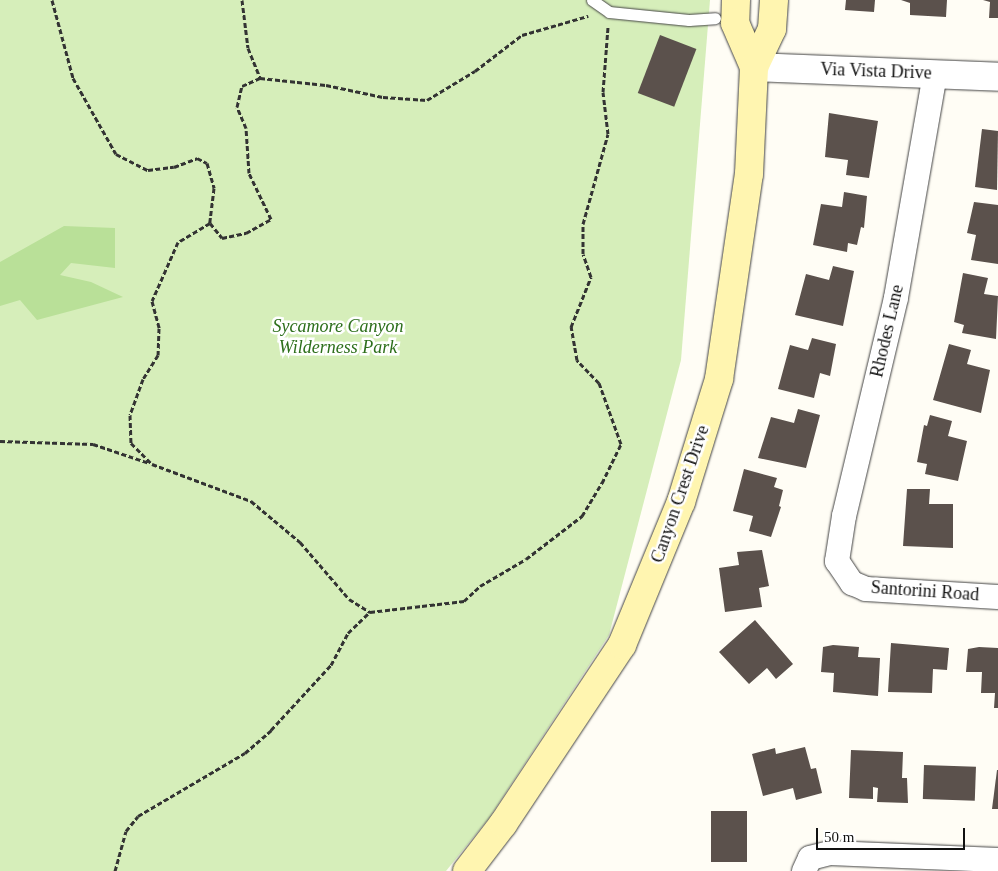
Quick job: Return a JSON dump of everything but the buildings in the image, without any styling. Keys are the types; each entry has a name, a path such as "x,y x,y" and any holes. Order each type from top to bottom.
{"main road":[{"name":"Canyon Crest Drive","path":"736,0 735,24 754,67"},
{"name":"Canyon Crest Drive","path":"468,871 503,824 622,645 681,502 719,379 749,174 754,67 772,29 774,0"}],"street":[{"name":"Via Vista Drive","path":"754,67 998,77"},
{"name":"Rhodes Lane","path":"852,583 837,561 844,516 896,298 935,74"},
{"name":"Santorini Road","path":"852,583 866,589 998,597"},
{"path":"807,864 830,853 998,860"}],"lane":[{"path":"592,0 609,12 689,20 714,18"}],"path":[{"path":"52,0 73,78 116,154 148,170 174,167 197,158 207,163 214,188 210,223 222,238 246,233 271,219 249,173 246,128 237,107 242,86 260,78 326,85 383,98 427,100 475,71 522,34 609,12 603,92 608,134 583,224 583,254 591,277 571,328 577,360 599,383 621,444 582,516 526,560 503,570 464,601 370,612 348,633 331,665 265,736 245,753 138,816 126,831 115,871"},
{"path":"242,0 248,48 260,78"},
{"path":"152,464 131,444 130,415 143,378 158,355 159,328 152,301 178,242 210,223"},
{"path":"0,441 93,444 251,501 300,542 348,599 370,612"}],"green space":[{"name":"Sycamore Canyon Wilderness Park","path":"0,0 710,0 681,360 609,635 489,818 446,871 0,871"},
{"path":"64,226 115,228 115,268 71,263 60,275 91,282 123,297 37,320 20,300 0,306 0,262"}]}
